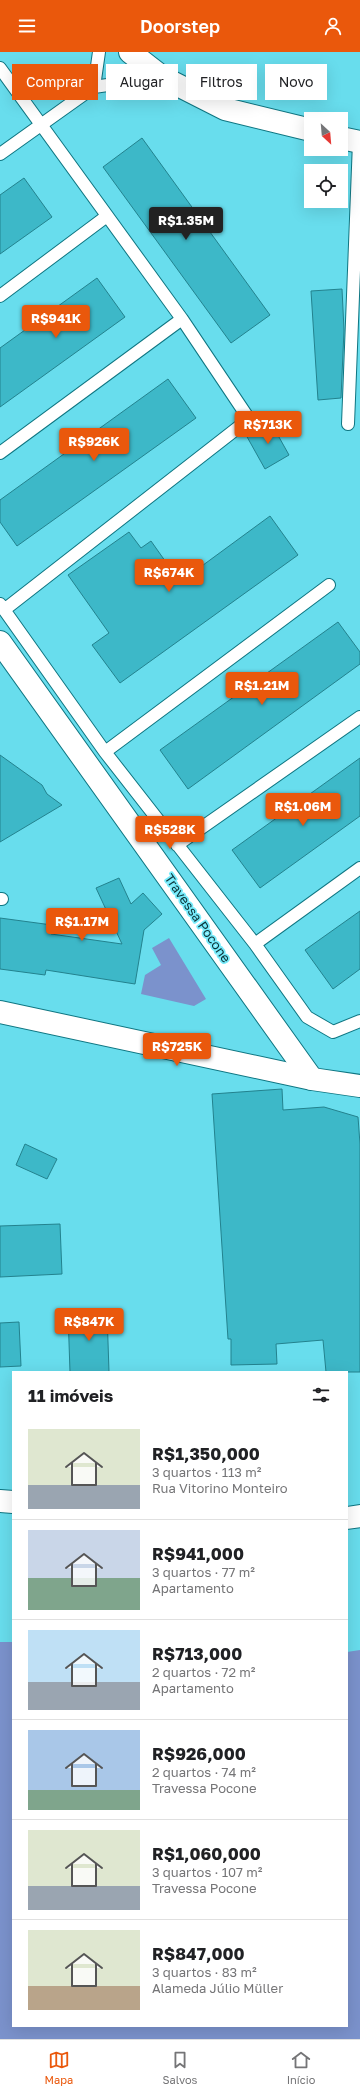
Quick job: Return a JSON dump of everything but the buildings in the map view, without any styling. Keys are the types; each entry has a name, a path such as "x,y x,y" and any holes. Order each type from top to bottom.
{"street":[{"path":"130,52 145,64"},
{"path":"178,85 225,109 304,128"},
{"name":"Travessa Pocone","path":"0,642 312,1079"},
{"path":"0,1012 312,1079 360,1086"},
{"path":"0,1501 12,1502"},
{"path":"348,1518 360,1516"}],"lane":[{"path":"97,64 99,52"},
{"path":"0,68 40,125 182,318 249,419 2,607 104,752 255,944 307,1017 333,1032 360,1021"},
{"path":"0,154 76,100"},
{"path":"348,424 353,141"},
{"path":"0,296 107,216"},
{"path":"0,453 182,318"},
{"path":"104,752 329,585"},
{"path":"177,845 360,717"},
{"path":"255,944 360,868"}],"water":[{"path":"169,938 206,999 194,1006 141,994 145,975 161,965 152,948"},
{"path":"0,1642 12,1642 12,2027 348,2027 348,1652 360,1650 360,2039 0,2039"}]}
